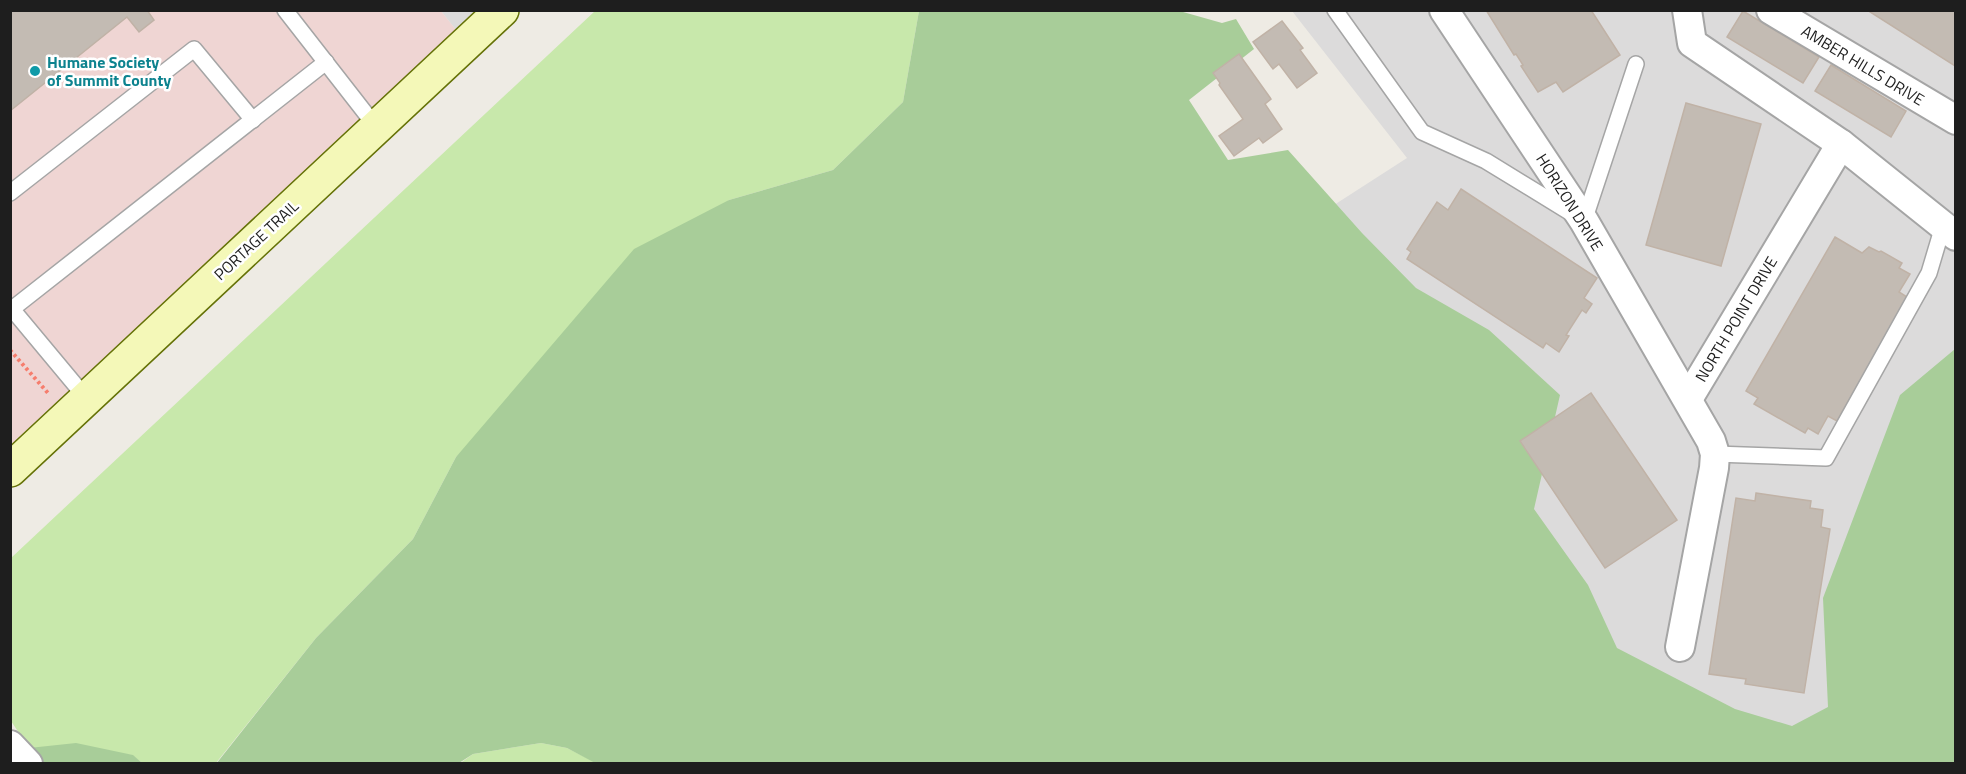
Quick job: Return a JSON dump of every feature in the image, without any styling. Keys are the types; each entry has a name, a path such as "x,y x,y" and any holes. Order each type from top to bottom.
{"main road":[{"name":"PORTAGE TRAIL","path":"10,470 502,10"}],"street":[{"name":"HORIZON DRIVE","path":"1444,10 1584,221 1688,399"},
{"path":"1686,10 1692,43 1841,144 1949,231"},
{"name":"AMBER HILLS DRIVE","path":"1771,10 1956,120"},
{"name":"NORTH POINT DRIVE","path":"1680,647 1714,468 1711,441 1688,399 1841,144"},
{"path":"10,745 28,764"}],"lane":[{"path":"285,10 377,128"},
{"path":"1335,10 1422,132 1486,161 1584,221 1636,64"},
{"path":"10,193 194,49 253,120"},
{"path":"77,408 11,308 326,62"},
{"path":"1714,454 1826,458 1929,273 1949,231"}],"path":[{"path":"10,350 77,408"}],"shaded area":[{"path":"11,11 441,11 460,35 11,445"},
{"path":"441,11 485,11 460,35"},
{"path":"1292,11 1955,11 1955,763 1526,763 1162,316 1407,158"}],"green space":[{"path":"1176,10 1222,23 1236,19 1254,49 1189,100 1228,160 1288,150 1362,233 1416,288 1489,330 1560,395 1534,509 1588,585 1617,648 1735,709 1792,726 1828,707 1823,598 1900,395 1955,349 1955,763 597,764 567,748 541,743 473,754 459,763 216,764 316,638 413,539 456,457 634,249 729,200 833,170 903,102 919,11"},
{"path":"595,11 919,11 903,102 833,170 729,200 456,457 413,539 316,638 216,763 142,763 132,755 29,748 11,721 11,558"},
{"path":"76,743 133,755 142,763 18,764 29,748"},
{"path":"541,743 567,748 597,763 459,764 473,754"}],"building":[{"name":"Humane Society of Summit County","path":"10,10 147,10 154,20 139,32 127,17 10,111"},
{"path":"1486,10 1591,10 1620,55 1563,92 1556,82 1538,92"},
{"path":"1867,10 1956,10 1955,66"},
{"path":"1743,11 1819,57 1803,83 1727,37"},
{"path":"1282,21 1303,48 1300,50 1317,73 1297,88 1279,64 1273,69 1253,42"},
{"path":"1239,54 1271,99 1265,104 1282,129 1263,143 1259,138 1234,156 1219,136 1243,119 1213,73"},
{"path":"1831,65 1906,111 1891,137 1815,91"},
{"path":"1686,103 1761,124 1721,266 1646,245"},
{"path":"1461,189 1597,278 1584,298 1592,304 1586,313 1582,310 1566,335 1569,336 1559,352 1546,343 1543,348 1407,259 1411,252 1407,249 1437,202 1448,210"},
{"path":"1835,237 1862,253 1869,247 1902,263 1899,268 1910,274 1899,292 1907,297 1837,421 1828,416 1818,434 1808,428 1805,433 1754,404 1758,398 1746,391"},
{"path":"1591,393 1677,520 1605,568 1520,441"},
{"path":"1756,493 1811,501 1810,508 1823,510 1821,527 1830,529 1804,693 1745,684 1746,679 1709,674 1736,498 1755,501"}],"place":[{"name":"Humane Society of Summit County","path":"35,71"}]}
